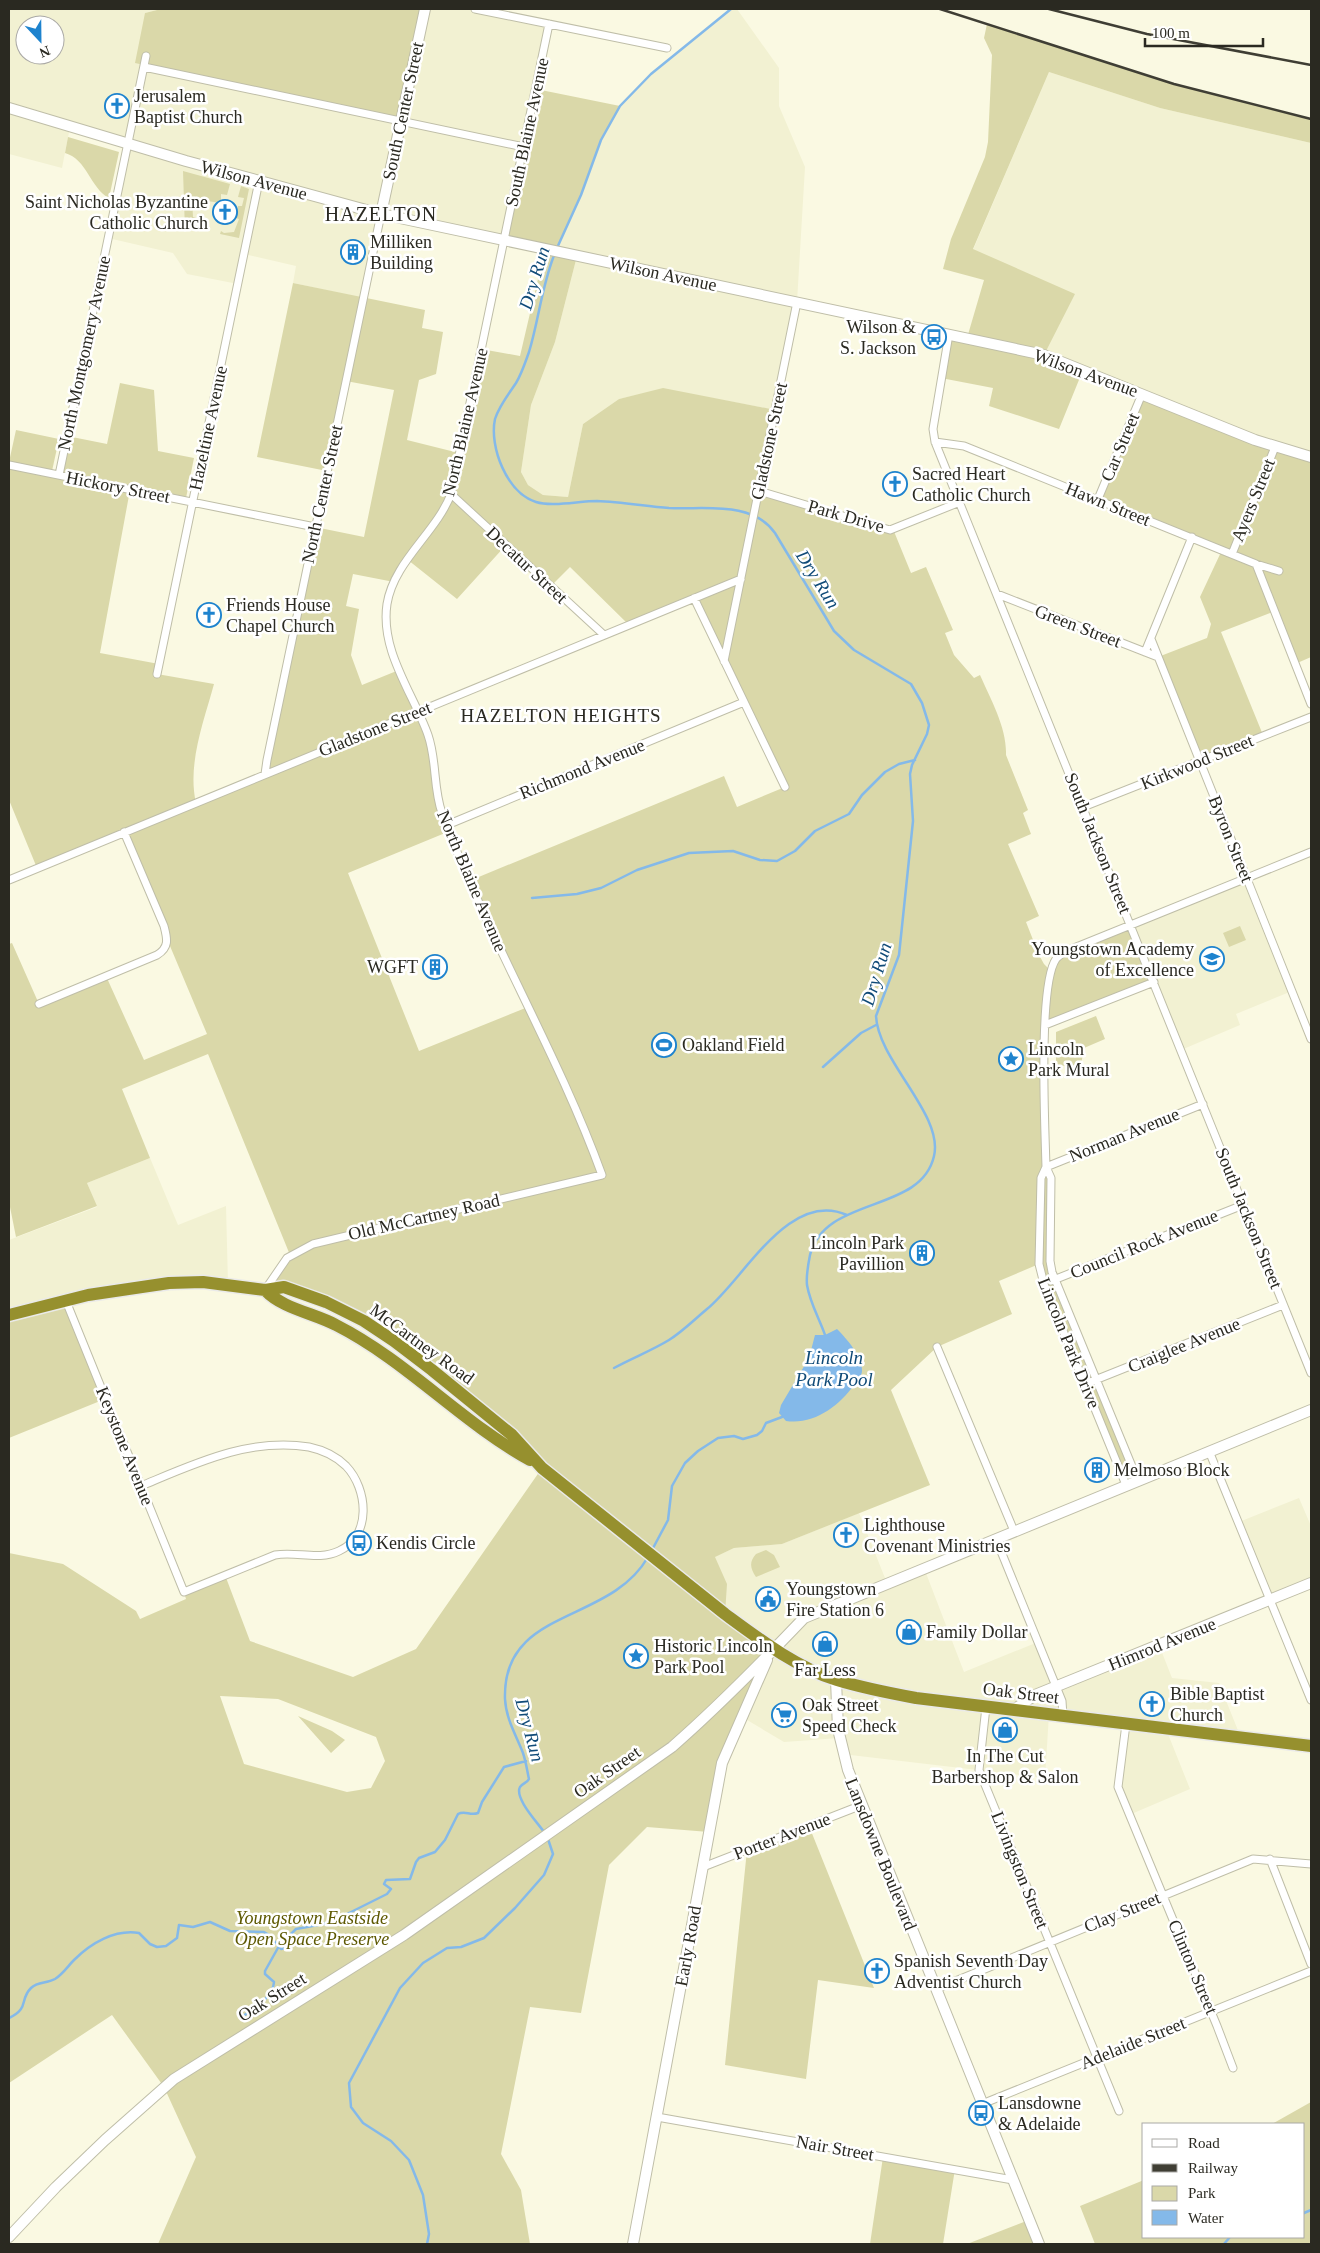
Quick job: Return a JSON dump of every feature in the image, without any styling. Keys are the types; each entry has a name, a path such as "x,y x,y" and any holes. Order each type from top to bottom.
{"highway":[{"name":"McCartney Road","path":"9,1315 88,1295 169,1283 203,1282 265,1290 272,1298 324,1319 382,1351 504,1446 541,1467 772,1652"},
{"name":"Oak Street","path":"772,1652 836,1680 889,1693 986,1707 1311,1746"}],"street":[{"name":"South Center Street","path":"381,214 424,9"},
{"path":"475,9 667,48"},
{"name":"South Blaine Avenue","path":"504,240 549,24"},
{"name":"North Montgomery Avenue","path":"59,475 146,56"},
{"path":"144,67 524,147"},
{"name":"Wilson Avenue","path":"9,109 381,214 1044,355 1275,447 1311,457"},
{"name":"Hazeltine Avenue","path":"156,674 259,181"},
{"name":"North Center Street","path":"265,774 381,214"},
{"name":"North Blaine Avenue","path":"504,240 451,494 442,514 401,568 394,582 388,601 386,628 391,649 431,743 437,794 447,825 482,912 547,1045 602,1175"},
{"name":"Gladstone Street","path":"724,661 798,302"},
{"name":"South Jackson Street","path":"949,334 933,430 935,442 1311,1373"},
{"name":"Car Street","path":"1098,500 1142,394"},
{"name":"Hawn Street","path":"935,442 964,446 1256,564 1279,571"},
{"name":"Ayers Street","path":"1232,554 1275,447"},
{"name":"Hickory Street","path":"9,465 315,527"},
{"name":"Park Drive","path":"759,491 890,530 960,502"},
{"name":"Decatur Street","path":"451,494 604,635"},
{"path":"1145,652 1192,537"},
{"name":"Ayers Street","path":"1256,564 1311,704"},
{"name":"Gladstone Street","path":"9,880 741,579"},
{"name":"Green Street","path":"997,594 1158,657"},
{"path":"694,598 785,787"},
{"name":"Byron Street","path":"1151,639 1311,1039"},
{"name":"Richmond Avenue","path":"447,825 744,702"},
{"name":"Kirkwood Street","path":"1083,807 1311,716"},
{"path":"39,1004 157,955 165,948 168,940 164,926 124,832"},
{"path":"1131,925 1311,852"},
{"name":"Lincoln Park Drive","path":"1131,925 1069,950 1056,959 1050,979 1045,1025 1046,1166 1051,1178 1050,1261 1055,1280 1138,1481"},
{"path":"1045,1025 1154,982"},
{"name":"Norman Avenue","path":"1046,1166 1202,1104"},
{"name":"Lincoln Park Drive","path":"1046,1166 1041,1178 1039,1264 1044,1284 1126,1486"},
{"name":"Old McCartney Road","path":"265,1290 286,1258 313,1244 602,1175"},
{"name":"Council Rock Avenue","path":"1044,1284 1243,1205"},
{"name":"Keystone Avenue","path":"66,1301 141,1486 184,1592 275,1555 291,1553 325,1556 344,1549 353,1540 361,1526 363,1504 358,1484 346,1466 329,1454 308,1447 251,1448 227,1453 141,1486"},
{"name":"Craiglee Avenue","path":"1085,1384 1283,1305"},
{"path":"937,1347 1014,1531"},
{"path":"772,1652 809,1615 1311,1410"},
{"path":"1209,1452 1311,1700"},
{"path":"996,1539 1062,1701 1063,1716"},
{"name":"Himrod Avenue","path":"1015,1709 1035,1695 1311,1583"},
{"name":"Early Road","path":"633,2244 722,1763 772,1652"},
{"name":"Oak Street","path":"9,2237 84,2160 174,2079 404,1935 623,1783 672,1748 772,1652"},
{"name":"Lansdowne Boulevard","path":"836,1680 839,1738 848,1770 1039,2244"},
{"name":"Livingston Street","path":"986,1707 979,1770 1119,2111"},
{"name":"Clinton Street","path":"1126,1724 1118,1787 1211,2012 1232,2068"},
{"name":"Porter Avenue","path":"703,1867 862,1805"},
{"name":"Clay Street","path":"936,1989 1253,1859 1311,1864"},
{"path":"1270,1859 1311,1964"},
{"name":"Adelaide Street","path":"982,2104 1311,1971"},
{"name":"Nair Street","path":"657,2117 1013,2180"}],"shaded area":[{"path":"9,9 161,9 145,13 475,9 549,24 504,240 381,214 363,298 293,283 296,266 244,254 238,284 187,274 173,253 108,238 128,143 70,127 62,168 9,154"},
{"path":"731,9 737,9 779,68 779,106 805,167 797,302 776,410 663,389 619,399 583,424 568,497 543,495 528,485 521,472 531,405 555,342 577,256 556,251 581,195 601,140 620,106 651,74"},
{"path":"1049,72 1160,108 1311,143 1311,457 1044,355 973,250"},
{"name":"Youngstown Academy of Excellence","path":"1247,878 1292,991 1236,1014 1240,1025 1181,1050 1131,925"},
{"path":"150,1158 178,1225 226,1206 228,1284 169,1283 9,1315 9,1240 97,1207 87,1183"},
{"path":"1299,1498 1311,1526 1311,1583 1271,1599 1239,1522"},
{"path":"859,1513 887,1583 924,1568 964,1672 1038,1642 1056,1686 1159,1645 1172,1678 1219,1683 1241,1738 1166,1729 1190,1789 1129,1815 1120,1791 1126,1724 1049,1714 1045,1778 842,1754 839,1738 784,1742 742,1717 714,1557 734,1548 782,1544"}],"green space":[{"path":"161,9 425,9 401,121 135,63 145,13"},
{"path":"987,24 1174,84 1311,119 1311,143 1160,108 1049,72 973,249 1075,294 1044,355 1083,370 1059,429 989,406 993,388 941,378 949,334 967,338 984,280 943,269 951,239 985,157 988,142 992,55 984,38"},
{"name":"Youngstown Eastside Open Space Preserve","path":"536,89 620,106 601,140 581,195 556,251 577,256 555,342 531,405 521,472 528,485 543,495 568,497 583,424 619,399 663,388 776,410 759,491 893,529 911,573 926,567 953,630 945,633 954,655 974,678 980,675 998,714 1006,745 1006,755 1028,810 1023,813 1031,834 1008,844 1039,916 1026,922 1044,964 1051,971 1056,959 1131,925 1154,982 1045,1025 1046,1166 1051,1178 1050,1261 1138,1481 1126,1485 1039,1264 999,1281 1012,1314 937,1347 891,1390 930,1485 782,1544 734,1548 715,1557 727,1584 725,1614 775,1648 727,1749 709,1832 647,1827 609,1865 581,2013 530,2007 501,2154 521,2190 530,2244 158,2244 196,2157 164,2087 112,2015 9,2083 9,1553 63,1564 136,1611 140,1619 186,1599 184,1592 225,1575 250,1641 353,1677 416,1649 542,1468 394,1341 297,1292 265,1290 290,1255 208,1054 122,1089 150,1158 87,1183 97,1206 16,1237 9,1202 9,944 12,943 39,1004 106,976 144,1060 207,1034 170,946 165,948 168,940 124,832 37,868 9,800 9,465 59,475 67,436 107,444 120,383 154,390 158,451 194,458 186,498 130,490 100,653 159,664 157,674 214,684 195,758 194,788 196,803 265,774 315,527 364,537 394,390 346,381 327,471 257,457 293,283 425,310 422,328 443,332 436,374 419,380 407,440 459,453 481,349 520,356 545,249 504,240","holes":["506,545 551,586 570,567 629,625 694,598 785,787 737,807 724,776 469,881 528,1007 419,1051 348,873 450,831 437,794 427,732 399,670 362,685 351,655 359,609 346,606 353,574 394,582 408,560 457,599","220,1696 278,1699 376,1737 385,1761 371,1788 347,1792 244,1764"]},
{"path":"68,137 119,152 109,198 97,188 84,167 72,156 65,153"},
{"path":"183,171 230,184 227,195 221,194 221,203 207,201 207,198 192,199 193,217 196,217 195,226 186,224 185,231"},
{"path":"241,186 249,189 239,238 220,234 221,231 224,233 234,232 239,219 236,218 238,206 242,206 244,198 238,197"},
{"path":"1142,394 1311,457 1311,657 1295,664 1275,611 1221,632 1263,735 1200,761 1158,657 1207,638 1211,624 1200,597 1222,550 1098,499"},
{"path":"16,430 59,439 52,471 9,462"},
{"path":"1240,926 1246,940 1229,947 1223,933"},
{"path":"1096,1016 1105,1039 1084,1048 1081,1065 1056,1066 1056,1032"},
{"path":"66,1301 105,1399 9,1438 9,1315"},
{"path":"766,1550 774,1555 780,1567 756,1577 752,1571 751,1562 756,1554"},
{"path":"298,1716 332,1731 345,1740 331,1753"},
{"path":"809,1826 874,1988 818,1980 806,2079 725,2065 747,1850"},
{"path":"1311,2102 1311,2244 1095,2244 1080,2206 1142,2181 1142,2238 1305,2238 1305,2123 1274,2123"},
{"path":"883,2157 955,2169 943,2244 870,2244"},
{"path":"1029,2220 1039,2244 967,2244"}],"water":[{"name":"Lincoln Park Pool","path":"837,1329 860,1360 862,1371 860,1377 841,1400 825,1412 806,1420 786,1421 779,1413 781,1405 809,1358 815,1335 825,1335"}],"waterway":[{"name":"Dry Run","path":"557,248 581,195 601,140 620,106 651,74 731,9"},
{"name":"Dry Run","path":"555,253 525,364 495,419 495,443 502,468 509,479 526,497 542,503 558,504 590,501 669,508 726,509 754,515 775,533 834,631 854,650 911,684 922,703 929,725 910,774 913,821 899,955 876,1016 879,1033 887,1051 921,1106 929,1123 934,1140 934,1156 926,1174 911,1188 834,1222 819,1236 810,1255 807,1285 810,1298 825,1335"},
{"path":"532,898 577,894 601,888 637,870 689,853 733,851 760,860 777,861 795,851 815,831 849,814 862,795 885,772 899,764 915,760"},
{"path":"823,1067 861,1033 876,1025"},
{"path":"614,1368 662,1344 684,1329 721,1295 752,1259 787,1225 806,1214 826,1210 847,1215"},
{"name":"Dry Run","path":"652,1550 668,1520 672,1486 685,1463 698,1451 718,1438 734,1436 743,1439 757,1435 762,1431 766,1423 782,1417"},
{"name":"Dry Run","path":"544,1832 520,1797 520,1787 529,1779 523,1753 509,1720 506,1706 505,1699 509,1669 521,1648 539,1632 609,1595 631,1579 648,1557"},
{"path":"9,2018 20,2011 25,1996 31,1988 39,1983 55,1979 88,1948 112,1935 130,1932 139,1933 150,1944 157,1947 166,1946 177,1938 179,1925 193,1927 210,1922 230,1931 264,1932 281,1949 286,1948 291,1934 296,1929 329,1923 387,1894 391,1889 384,1884 386,1880 410,1879 416,1862 419,1858 435,1852 445,1840 458,1814 478,1813 482,1802 504,1767 526,1761"},
{"name":"Dry Run","path":"427,2244 429,2234 423,2195 409,2160 391,2141 363,2123 351,2107 349,2083 400,1988 423,1963 447,1948 461,1947 484,1938 515,1908 544,1875 553,1854 548,1839"},
{"path":"242,2017 262,2002 273,1988 274,1982 265,1974 265,1971 279,1946"},
{"path":"1305,2213 1311,2210"},
{"path":"1224,2244 1229,2238"}],"railway":[{"path":"940,9 1174,84 1311,119"},
{"path":"1049,9 1147,34 1311,65"}],"place":[{"name":"Jerusalem Baptist Church","path":"117,106"},
{"name":"Saint Nicholas Byzantine Catholic Church","path":"225,212"},
{"name":"Milliken Building","path":"353,252"},
{"name":"Wilson & S. Jackson","path":"934,337"},
{"name":"Sacred Heart Catholic Church","path":"895,484"},
{"name":"Friends House Chapel Church","path":"209,615"},
{"name":"Youngstown Academy of Excellence","path":"1212,959"},
{"name":"WGFT","path":"435,967"},
{"name":"Oakland Field","path":"664,1045"},
{"name":"Lincoln Park Mural","path":"1011,1059"},
{"name":"Lincoln Park Pavillion","path":"922,1253"},
{"name":"Melmoso Block","path":"1097,1470"},
{"name":"Lighthouse Covenant Ministries","path":"846,1535"},
{"name":"Kendis Circle","path":"359,1543"},
{"name":"Youngstown Fire Station 6","path":"768,1599"},
{"name":"Family Dollar","path":"909,1632"},
{"name":"Far Less","path":"825,1644"},
{"name":"Historic Lincoln Park Pool","path":"636,1656"},
{"name":"Bible Baptist Church","path":"1152,1704"},
{"name":"Oak Street Speed Check","path":"784,1715"},
{"name":"In The Cut Barbershop & Salon","path":"1005,1730"},
{"name":"Spanish Seventh Day Adventist Church","path":"877,1971"},
{"name":"Lansdowne & Adelaide","path":"981,2113"}],"district":[{"name":"HAZELTON","path":"381,214"},
{"name":"HAZELTON HEIGHTS","path":"561,715"}]}
